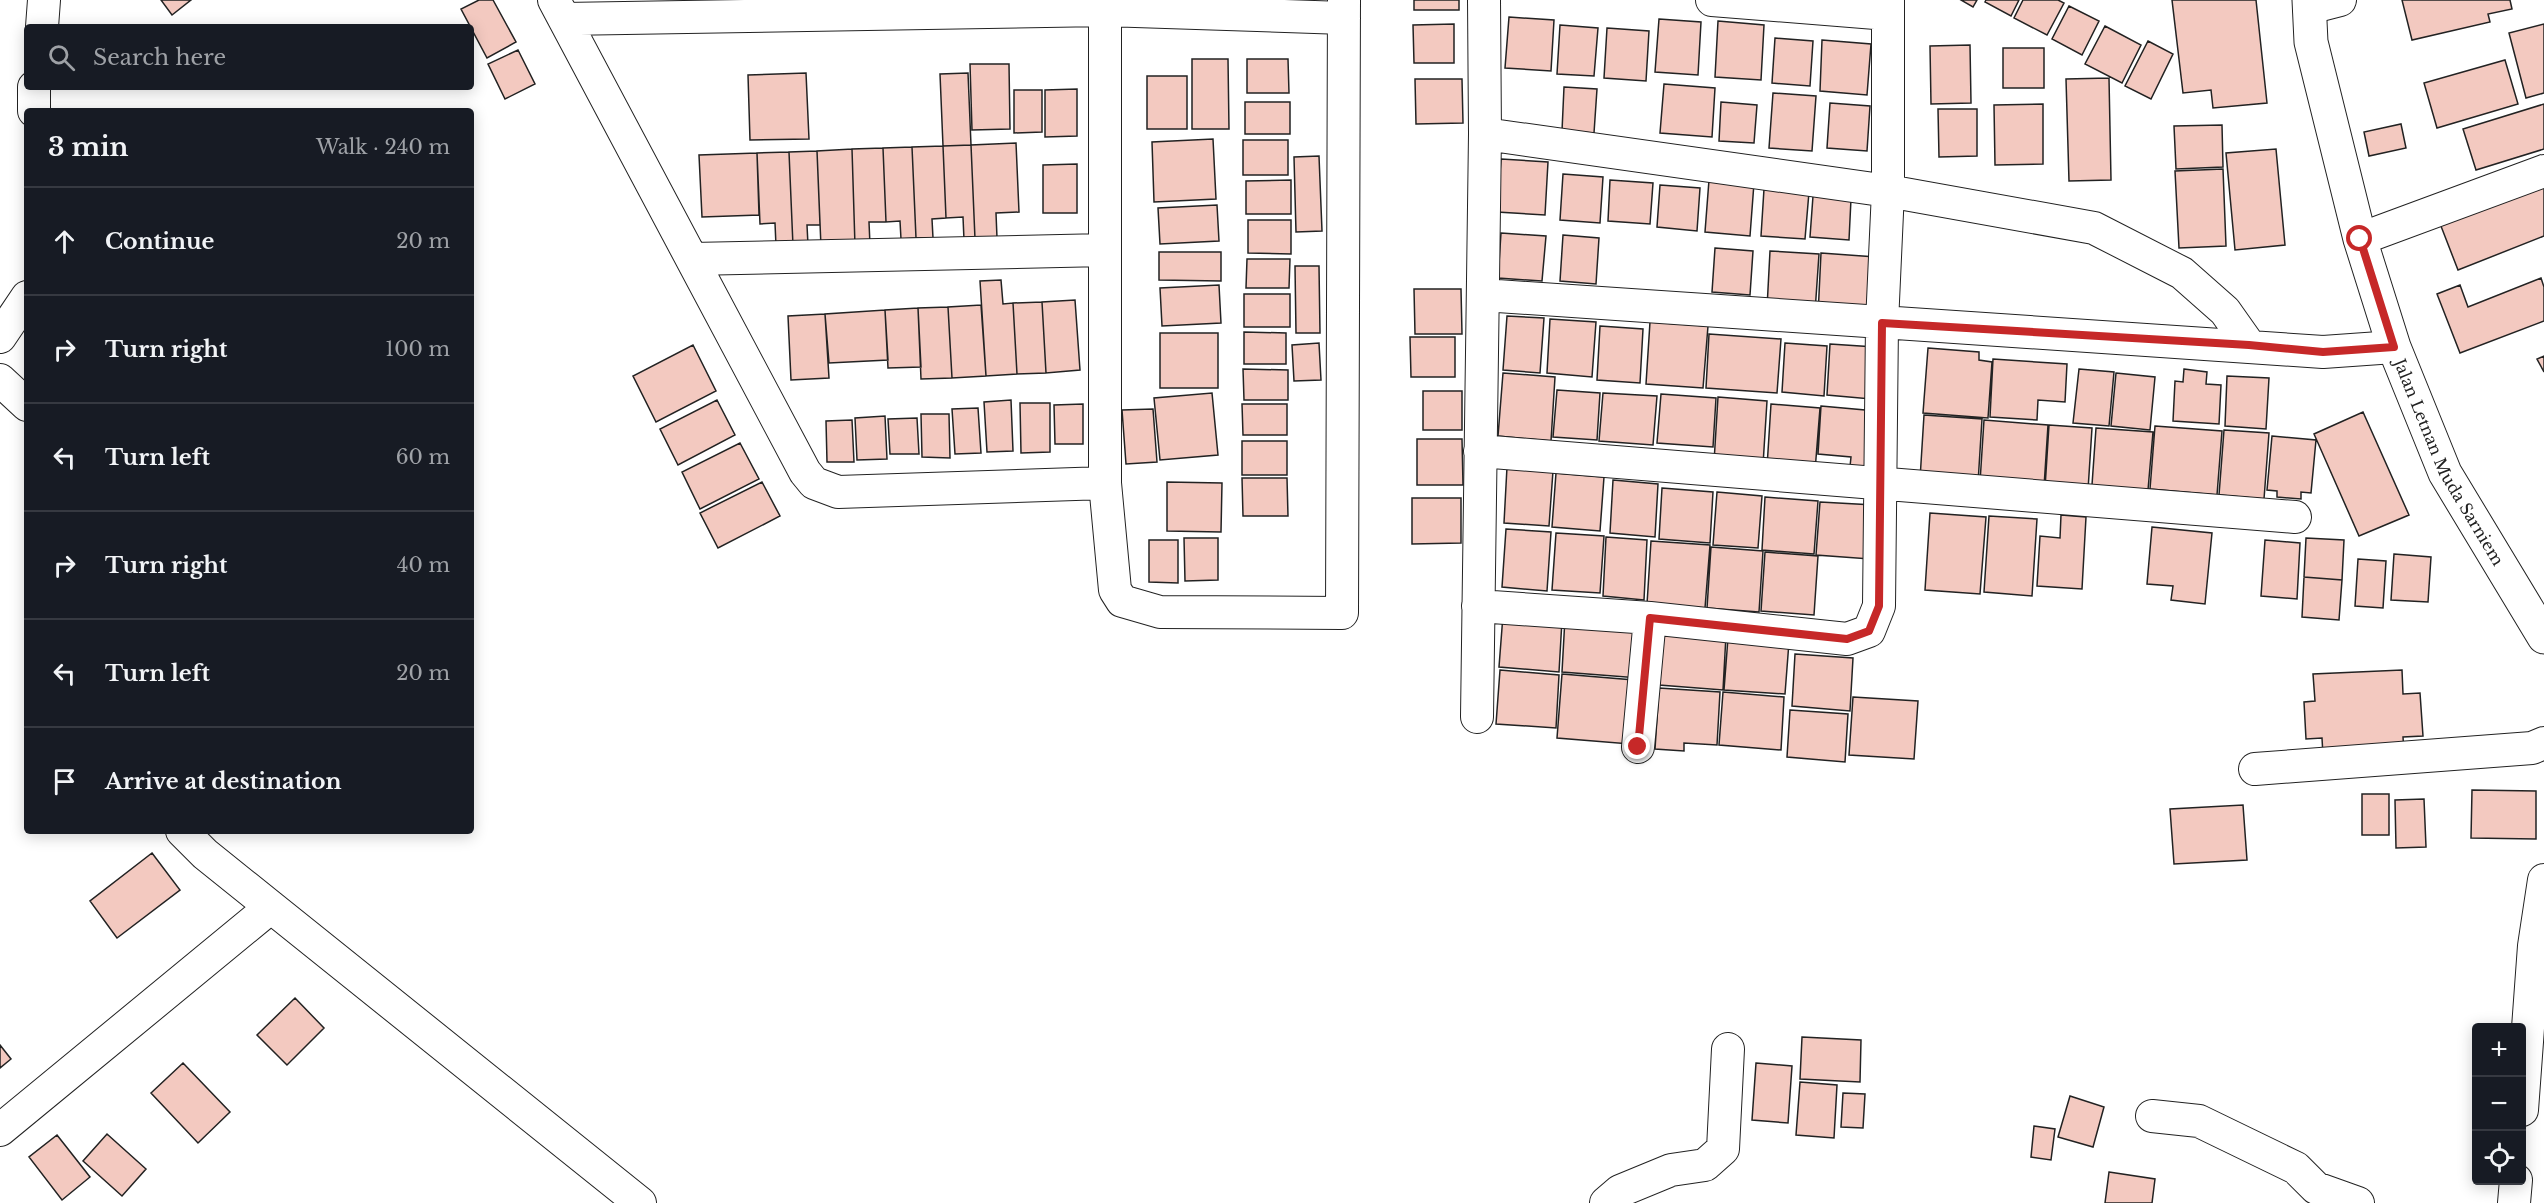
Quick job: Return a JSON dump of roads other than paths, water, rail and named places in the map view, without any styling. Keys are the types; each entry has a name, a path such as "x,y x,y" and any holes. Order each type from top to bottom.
{"main road":[{"name":"Jalan Letnan Muda Sarniem","path":"2309,4 2310,42 2360,239 2394,347 2445,473 2544,637"}],"street":[{"path":"42,24 44,0"},
{"path":"1477,717 1485,134 1484,0"},
{"path":"1478,606 1650,618 1847,639 1869,631 1879,606 1882,323 1888,191 1888,7 1712,0"},
{"path":"2309,4 2340,0"},
{"path":"1105,5 1105,483 1111,569 1115,590 1122,601 1160,612 1342,613 1344,9 1105,5 559,9 805,472 814,483 838,492 1105,483"},
{"path":"34,90 34,108"},
{"path":"1485,134 1888,191 2094,228 2182,273 2225,310 2249,345"},
{"path":"2360,239 2544,171"},
{"path":"692,259 1105,250"},
{"path":"1483,295 1882,323 2249,345 2323,352 2394,347"},
{"path":"0,337 24,301"},
{"path":"0,380 24,402"},
{"path":"1480,451 2295,517"},
{"path":"1638,747 1650,618"},
{"path":"2255,769 2532,748 2544,743"},
{"path":"185,834 205,854 640,1203"},
{"path":"2525,1077 2544,880"},
{"path":"0,1130 271,907"},
{"path":"1606,1203 1620,1191 1671,1170 1705,1165 1723,1149 1728,1049"},
{"path":"2152,1116 2199,1121 2296,1168 2316,1188 2358,1203"},
{"path":"2514,1203 2516,1185"}]}
